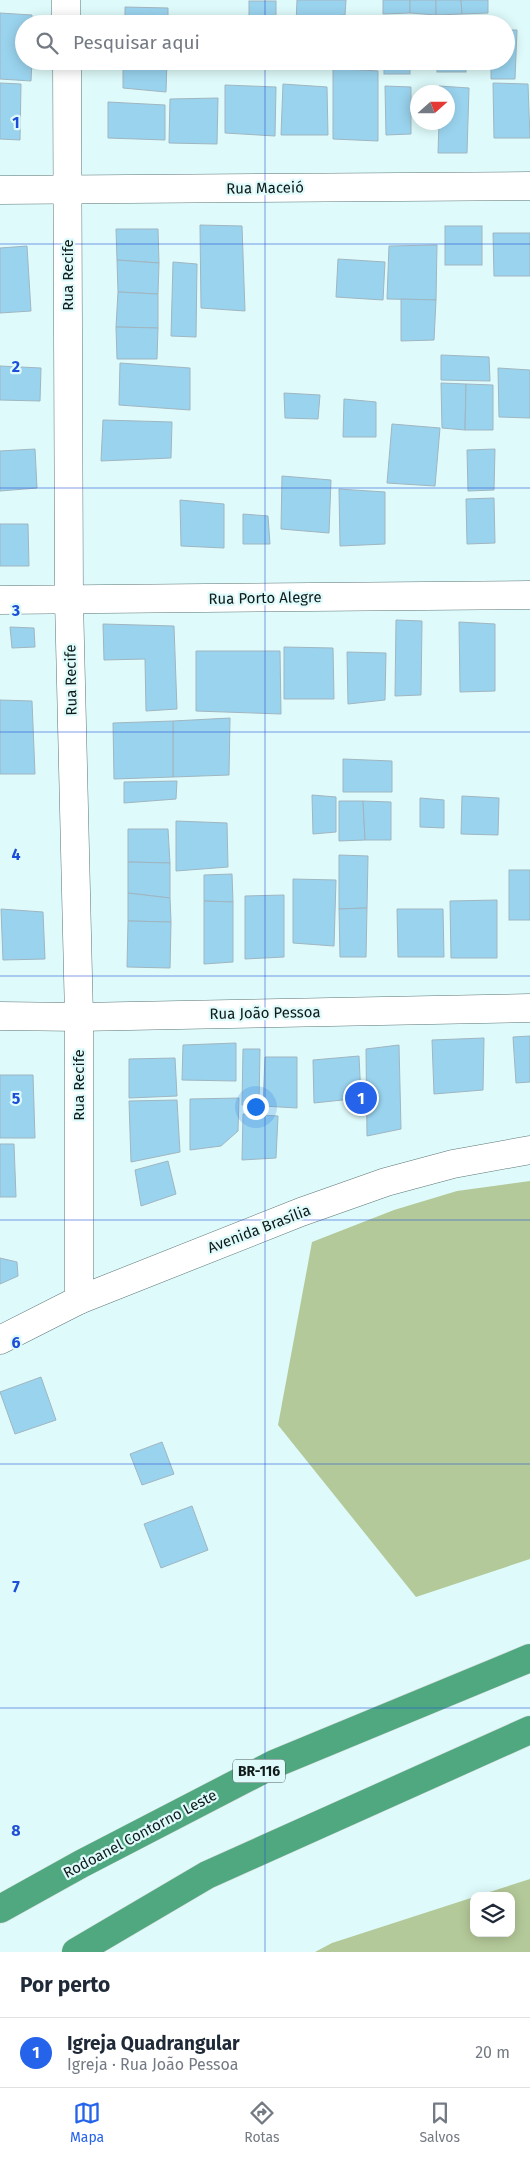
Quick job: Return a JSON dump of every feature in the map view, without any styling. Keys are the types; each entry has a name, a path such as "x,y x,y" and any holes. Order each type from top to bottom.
{"highway":[{"name":"Rodoanel Contorno Leste","path":"0,1909 81,1864 274,1764 530,1658"},
{"path":"76,1952 207,1875 530,1730"}],"street":[{"path":"66,0 66,15"},
{"name":"Rua Recife","path":"66,70 69,600 79,1017 79,1300"},
{"name":"Rua Maceió","path":"0,190 530,186"},
{"name":"Rua Porto Alegre","path":"0,600 530,595"},
{"name":"Rua João Pessoa","path":"0,1016 79,1017 530,1008"},
{"name":"Avenida Brasília","path":"0,1340 79,1300 301,1212 386,1182 453,1164 530,1150"}],"green space":[{"path":"530,1181 530,1559 416,1597 278,1425 312,1242 394,1210 457,1191"},
{"path":"530,1879 530,1952 315,1952 332,1943 470,1898 470,1937 515,1937 515,1892 489,1892"}],"building":[{"path":"297,0 346,0 345,15 296,15"},
{"path":"383,0 410,0 410,13 383,14"},
{"path":"410,0 436,0 436,15 410,13"},
{"path":"436,0 461,0 462,14 436,15"},
{"path":"461,0 488,0 488,13 462,14"},
{"path":"249,1 276,1 276,15 249,15"},
{"path":"125,7 168,8 168,15 125,15"},
{"path":"0,13 32,15 15,15 15,70 32,70 31,81 0,79"},
{"path":"515,30 517,30 515,79 491,79 491,70 515,70"},
{"path":"123,70 167,70 166,92 123,88"},
{"path":"333,70 378,71 378,141 333,139"},
{"path":"384,70 410,70 410,74 384,74"},
{"path":"437,70 466,70 466,72 437,72"},
{"path":"0,83 21,84 20,140 0,139"},
{"path":"493,83 528,84 530,138 494,138"},
{"path":"283,84 327,87 328,135 281,135"},
{"path":"225,85 276,87 275,136 225,133"},
{"path":"385,86 410,87 411,134 386,135"},
{"path":"455,87 469,88 467,153 438,153 439,130 455,130"},
{"path":"218,98 217,144 169,143 170,99"},
{"path":"108,102 165,105 165,140 108,138"},
{"path":"200,225 242,226 245,311 201,308"},
{"path":"445,226 482,226 482,265 445,265"},
{"path":"116,229 158,229 159,263 117,260"},
{"path":"493,233 530,233 530,276 494,276"},
{"path":"437,245 436,300 387,299 389,246"},
{"path":"27,246 31,311 0,313 0,248"},
{"path":"338,259 385,262 383,300 336,297"},
{"path":"117,260 159,263 158,294 118,292"},
{"path":"173,262 197,264 196,337 171,336"},
{"path":"118,292 158,294 158,328 116,327"},
{"path":"401,299 436,300 434,340 401,341"},
{"path":"116,327 158,328 157,359 117,359"},
{"path":"441,355 489,357 490,381 441,380"},
{"path":"120,363 190,368 190,410 119,405"},
{"path":"0,366 41,368 40,401 0,400"},
{"path":"498,368 530,370 530,418 499,417"},
{"path":"441,383 466,384 465,430 442,428"},
{"path":"466,384 493,385 493,430 465,430"},
{"path":"284,393 320,395 318,419 285,418"},
{"path":"344,399 376,402 376,437 343,437"},
{"path":"103,420 172,422 171,458 101,461"},
{"path":"392,424 440,428 435,486 387,483"},
{"path":"35,449 37,488 0,491 0,451"},
{"path":"495,449 494,490 468,491 467,450"},
{"path":"282,476 331,480 329,533 281,529"},
{"path":"339,489 385,492 385,544 340,546"},
{"path":"494,498 495,543 467,544 466,499"},
{"path":"180,500 224,504 224,548 181,546"},
{"path":"243,514 268,516 270,544 243,544"},
{"path":"0,524 28,524 29,566 0,566"},
{"path":"396,620 422,621 421,695 395,696"},
{"path":"459,622 495,624 495,691 460,692"},
{"path":"103,624 174,626 177,709 146,711 145,659 104,660"},
{"path":"10,627 34,628 35,647 12,648"},
{"path":"284,647 333,648 334,699 284,699"},
{"path":"196,651 280,651 281,714 196,711"},
{"path":"347,652 386,653 385,700 348,704"},
{"path":"0,700 32,701 35,774 0,774"},
{"path":"230,718 229,775 173,777 173,721"},
{"path":"173,721 173,777 114,779 113,723"},
{"path":"343,759 392,761 392,792 343,792"},
{"path":"177,781 176,799 124,803 124,782"},
{"path":"312,795 336,797 336,832 313,834"},
{"path":"462,796 499,798 498,835 461,834"},
{"path":"420,798 444,800 444,828 420,827"},
{"path":"339,801 363,801 365,840 339,841"},
{"path":"363,801 391,802 391,840 365,840"},
{"path":"176,821 227,823 228,867 176,871"},
{"path":"128,829 168,829 170,863 128,862"},
{"path":"339,855 368,856 367,908 339,909"},
{"path":"128,862 170,863 170,898 128,893"},
{"path":"509,870 530,870 530,920 509,920"},
{"path":"232,874 233,902 204,901 204,875"},
{"path":"293,879 336,880 334,946 293,943"},
{"path":"128,893 170,898 171,922 128,921"},
{"path":"284,895 284,957 245,959 245,896"},
{"path":"497,900 497,958 451,958 450,901"},
{"path":"204,901 233,902 233,962 204,964"},
{"path":"367,908 366,957 340,957 339,909"},
{"path":"1,909 43,912 45,959 3,960"},
{"path":"397,909 443,909 444,957 398,957"},
{"path":"128,921 171,922 170,968 127,967"},
{"path":"530,1036 530,1082 516,1083 513,1037"},
{"path":"484,1038 483,1090 434,1094 432,1040"},
{"path":"236,1043 236,1081 182,1080 183,1045"},
{"path":"399,1045 401,1129 367,1136 366,1049"},
{"path":"243,1049 260,1049 259,1105 242,1105"},
{"path":"359,1056 361,1098 314,1103 313,1060"},
{"path":"265,1057 297,1057 297,1108 263,1106"},
{"path":"175,1058 177,1096 129,1098 129,1059"},
{"path":"0,1075 33,1075 35,1138 0,1138"},
{"path":"239,1098 238,1131 221,1146 190,1150 190,1099"},
{"path":"177,1100 180,1152 131,1162 129,1101"},
{"path":"243,1114 278,1116 276,1158 242,1160"},
{"path":"0,1144 14,1144 16,1197 0,1197"},
{"path":"168,1161 176,1194 141,1206 135,1170"},
{"path":"0,1258 17,1262 18,1276 0,1284"},
{"path":"41,1377 56,1420 15,1434 0,1392"},
{"path":"162,1442 174,1474 142,1485 130,1454"},
{"path":"192,1506 208,1550 161,1568 144,1524"}],"place":[{"name":"Igreja Quadrangular","path":"361,1098"}]}
